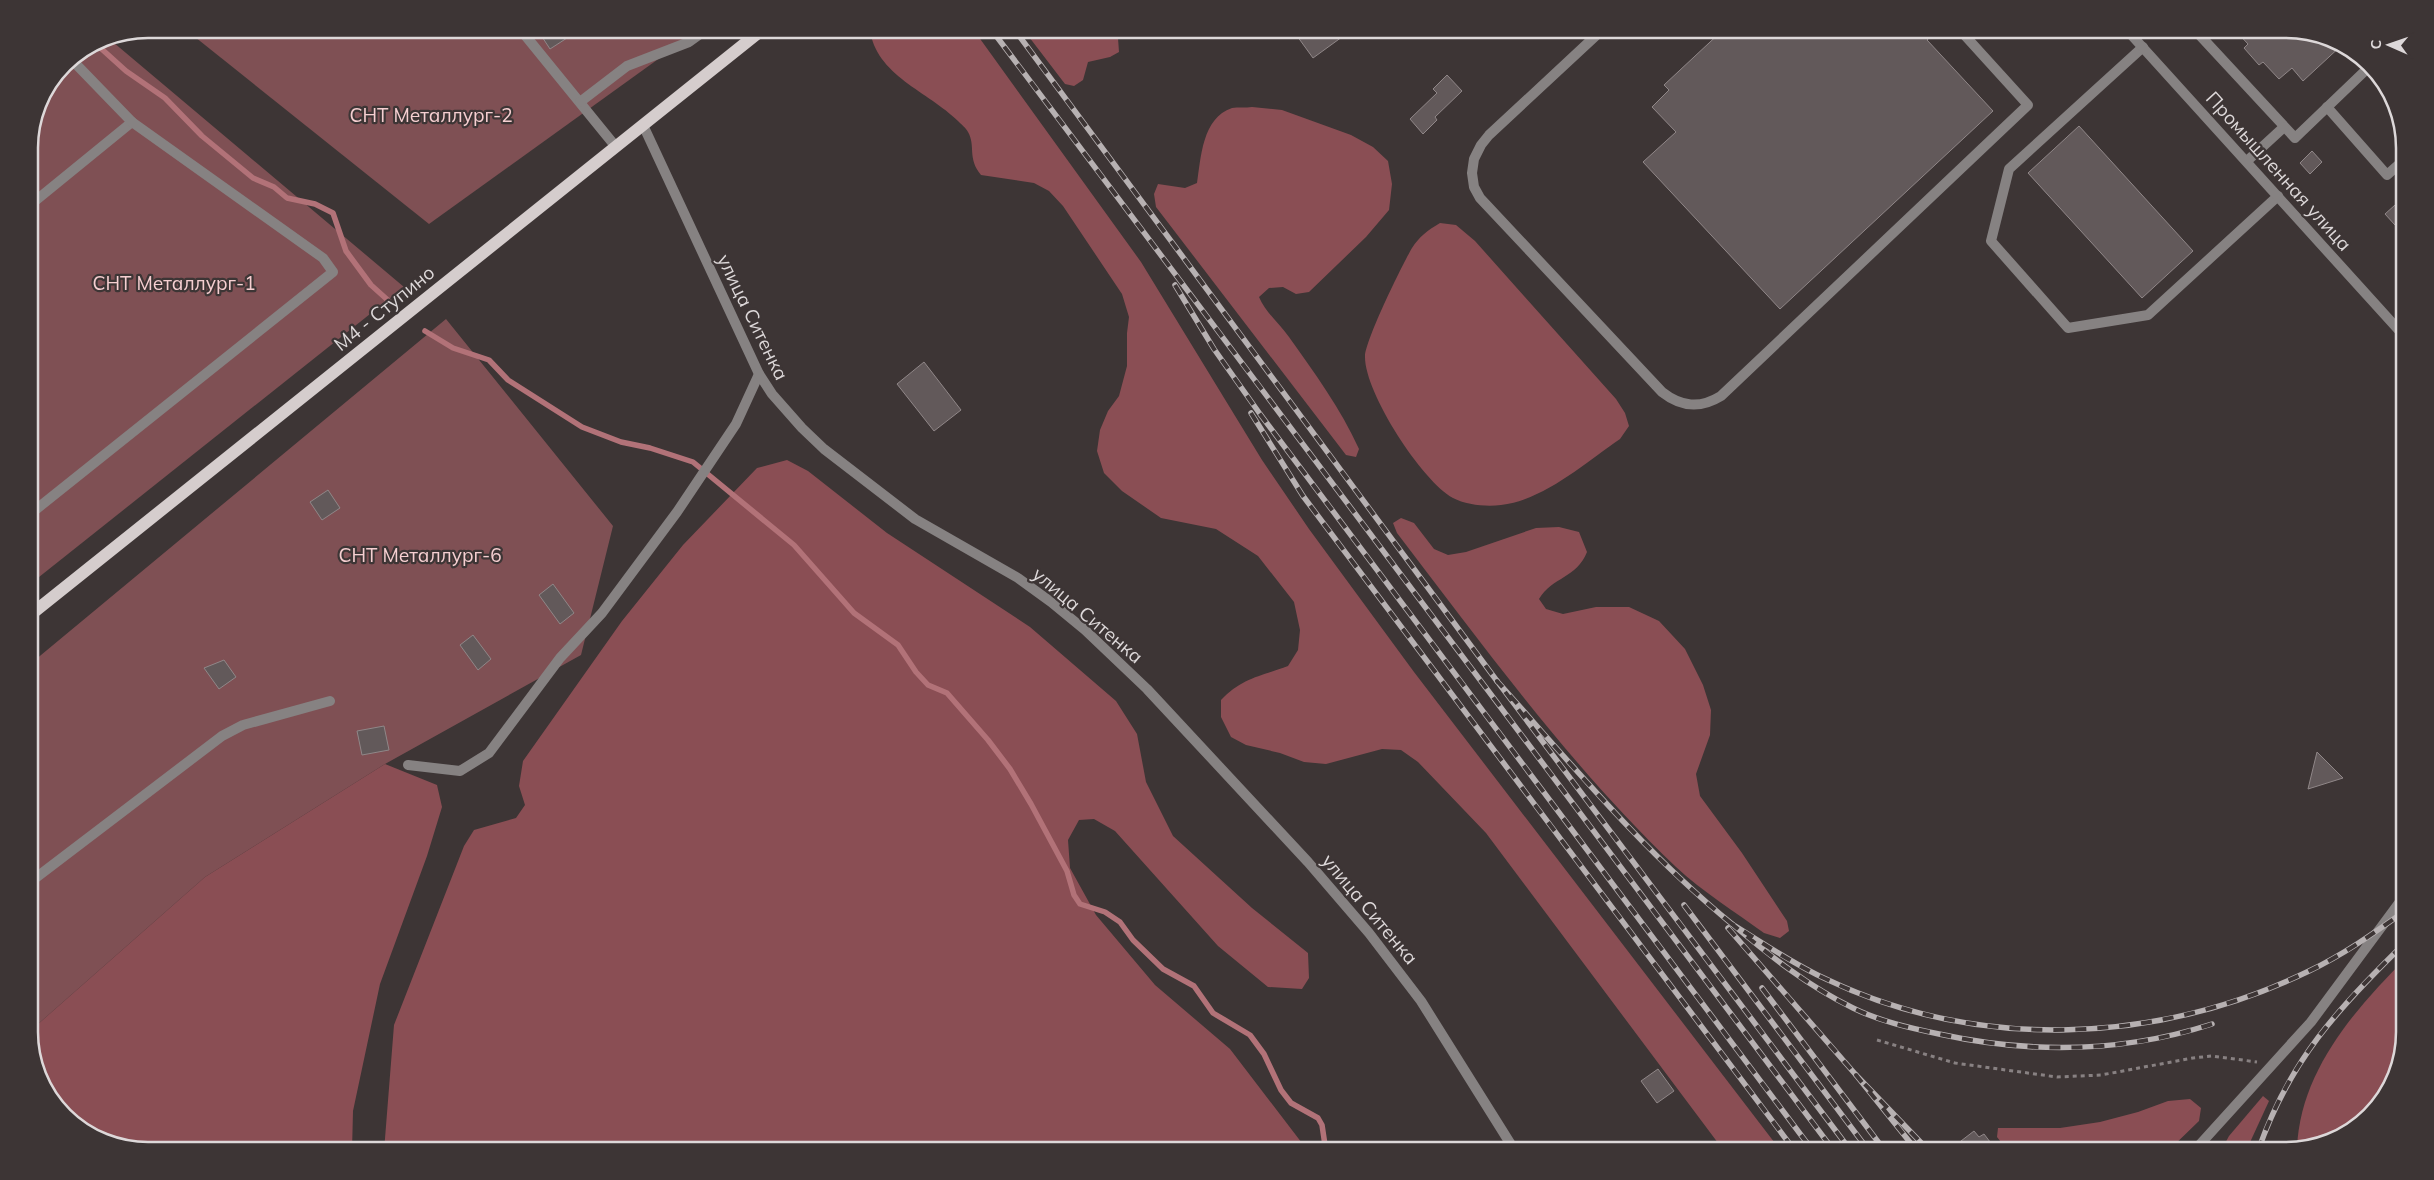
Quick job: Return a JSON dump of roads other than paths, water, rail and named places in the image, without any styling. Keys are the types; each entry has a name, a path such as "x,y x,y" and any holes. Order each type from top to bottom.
{"main road":[{"name":"М4 - Ступино","path":"38,609 752,38"}],"street":[{"path":"527,38 616,147"},
{"path":"580,102 627,66 695,38"},
{"path":"1593,38 1489,135 1474,159 1472,173 1474,188 1480,198 1662,392 1673,401 1684,405 1709,403 1721,396 2028,105 1967,38"},
{"name":"Промышленная улица","path":"2134,38 2396,327"},
{"path":"2202,38 2295,138 2365,71"},
{"path":"2143,47 2009,169 1991,241 2068,328 2148,315 2278,196"},
{"path":"38,508 333,272 323,258 132,122 76,64"},
{"path":"2327,107 2387,175 2396,166"},
{"path":"38,199 132,122"},
{"name":"улица Ситенка","path":"643,125 759,374 772,394 824,449 915,519 1018,578 1051,602 1085,630 1146,689 1308,862 1369,933 1421,1001 1509,1142"},
{"path":"2247,161 2284,127"},
{"path":"408,765 460,771 489,753 560,658 602,613 677,512 736,424 759,374"},
{"path":"38,876 222,736 243,725 330,701"},
{"path":"2202,1142 2330,1000 2396,908"}],"waterway":[{"path":"101,48 126,71 165,98 202,136 253,178 274,187 287,198 315,204 333,213 346,251 371,285 391,303"},
{"path":"425,331 453,348 489,360 508,380 582,427 621,442 650,448 693,462 794,545 854,613 898,645 916,672 928,685 947,693 988,740 1010,769 1031,804 1067,871 1074,895 1080,904 1105,912 1120,922 1133,940 1163,969 1194,986 1213,1013 1250,1035 1264,1054 1281,1090 1291,1103 1318,1118 1322,1125 1325,1142"}],"railway":[{"path":"998,38 1827,1142"},
{"path":"1021,38 1497,681"},
{"path":"1175,285 1214,349 1260,414 1806,1142"},
{"path":"1251,413 1303,496 1788,1142"},
{"path":"1732,924 1639,838 1497,681 1844,1142"},
{"path":"1684,905 1862,1142"},
{"path":"2212,1024 2144,1041 2076,1047 2008,1045 1973,1041 1939,1034 1906,1027 1863,1013 1836,999 1790,970 1732,924 1814,973 1884,1003 1945,1019 2006,1028 2068,1030 2130,1025 2191,1013 2251,995 2309,971 2334,958 2396,917"},
{"path":"1728,928 1856,1075"},
{"path":"2261,1142 2270,1119 2300,1063 2337,1014 2396,952"},
{"path":"1762,988 1878,1142"},
{"path":"1910,1142 1856,1075 1920,1142"}],"park label":[{"name":"СНТ Металлург-2","path":"431,115"},
{"name":"СНТ Металлург-1","path":"174,283"},
{"name":"СНТ Металлург-6","path":"420,555"}]}
